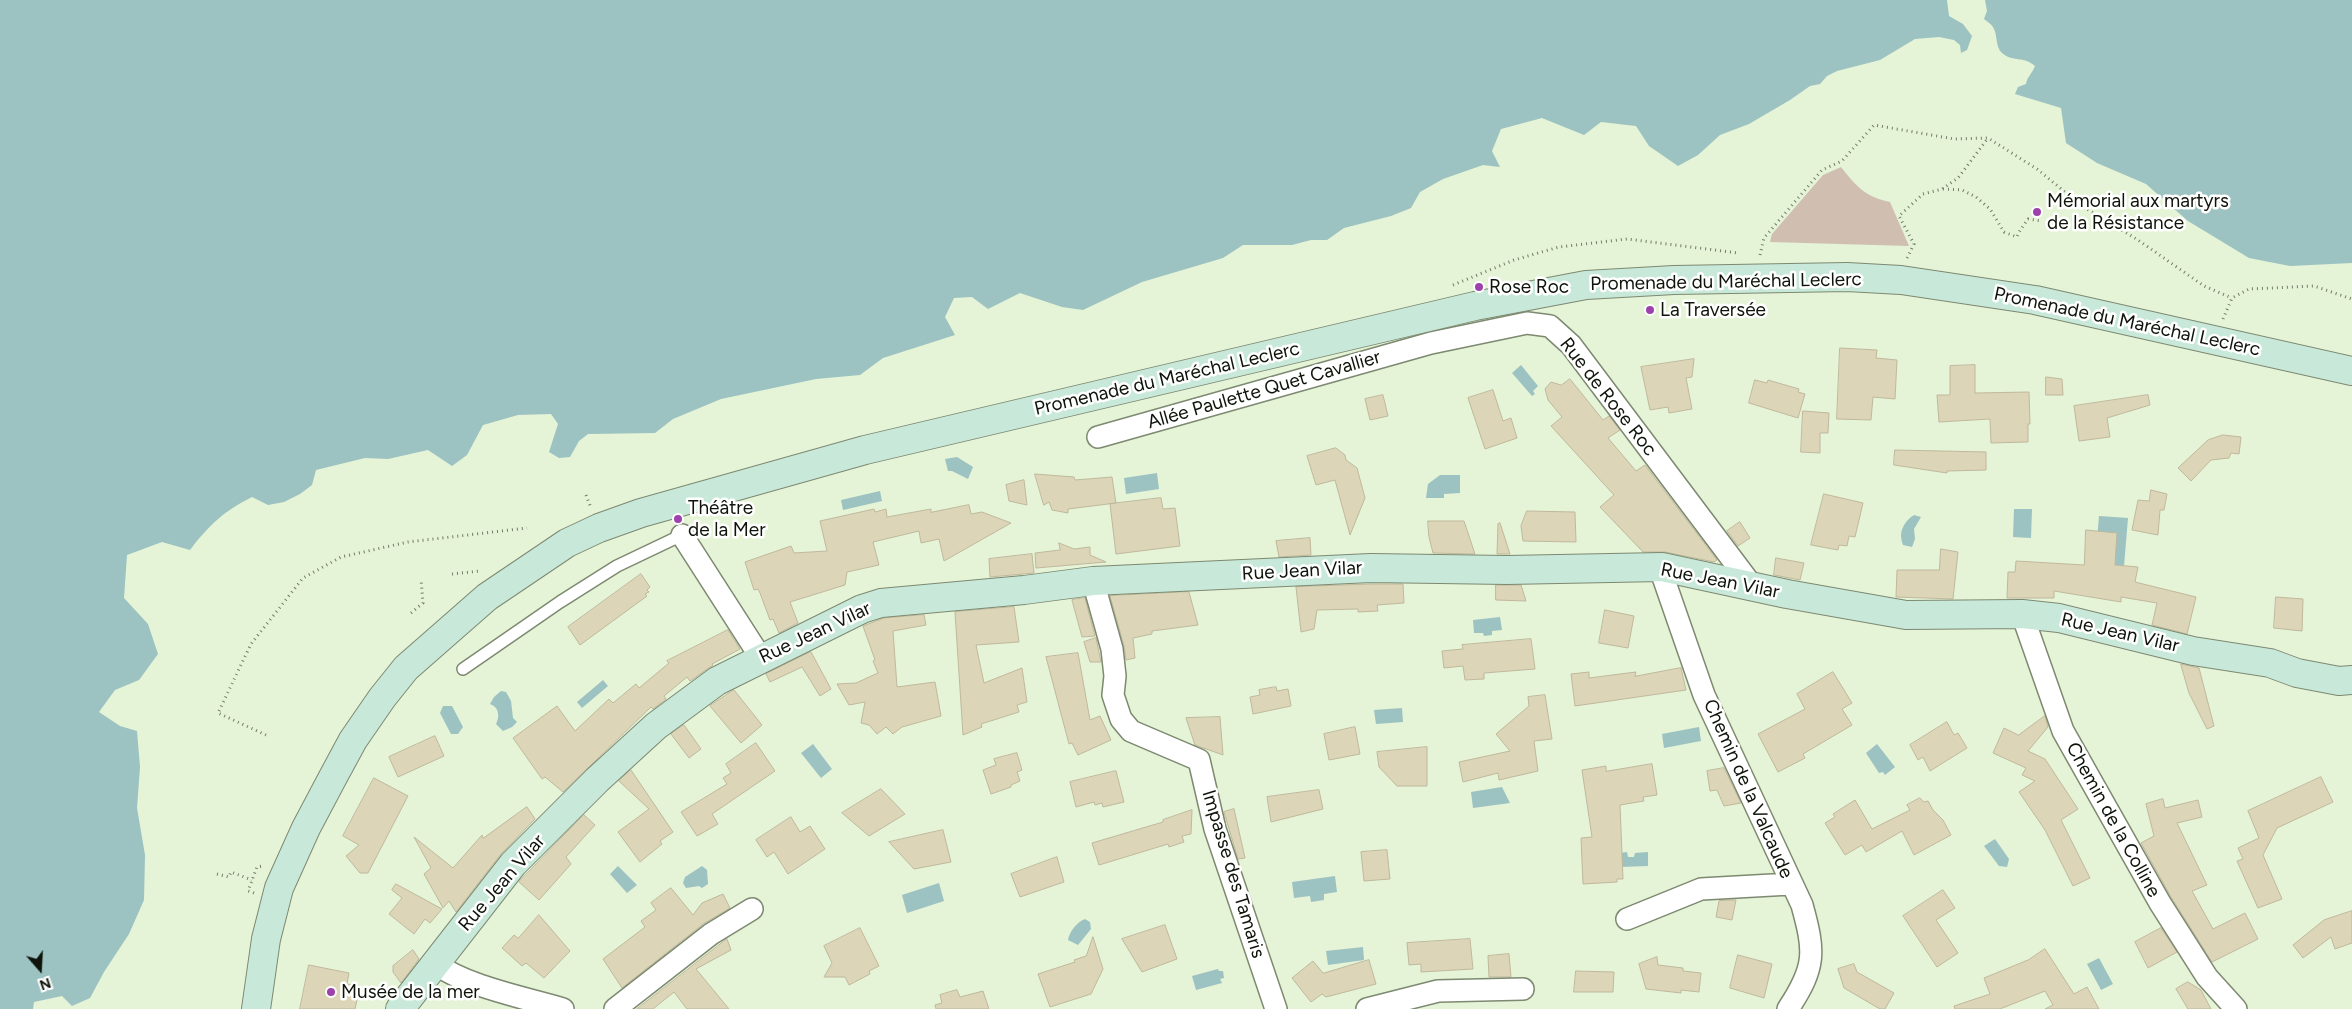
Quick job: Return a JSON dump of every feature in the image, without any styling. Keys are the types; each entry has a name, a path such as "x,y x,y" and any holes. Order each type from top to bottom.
{"main road":[{"name":"Promenade du Maréchal Leclerc","path":"256,1009 266,939 279,888 306,828 353,740 406,668 442,634 487,597 567,543 599,528 641,513 865,450 1425,317 1559,288 1586,285 1674,280 1847,277 1901,280 2035,300 2352,371"},
{"name":"Rue Jean Vilar","path":"400,1009 514,864 604,774 656,726 709,687 761,658 862,609 881,603 1024,590 1093,581 1371,568 1507,570 1662,567 1754,587 1906,615 2022,614 2087,624 2193,651 2270,663 2297,673 2339,680 2352,680"}],"street":[{"path":"1425,317 1431,343"},
{"name":"Rue de Rose Roc","path":"1431,343 1527,323 1550,326 1572,345 1754,587"},
{"name":"Allée Paulette Quet Cavallier","path":"1098,436 1431,343"},
{"path":"682,535 761,658"},
{"name":"Chemin de la Valcaude","path":"1662,567 1662,574 1704,695 1790,884 1802,905 1811,938 1811,964 1788,1009"},
{"name":"Impasse des Tamaris","path":"1093,581 1112,649 1115,676 1113,695 1121,719 1131,731 1199,760 1215,829 1276,1009"},
{"name":"Chemin de la Colline","path":"2022,614 2063,731 2160,903 2207,977 2236,1009"},
{"path":"1627,919 1701,888 1790,884"},
{"path":"615,1009 711,934 752,909"},
{"path":"435,963 444,970 473,982 563,1009"},
{"path":"1367,1009 1438,991 1523,989"}],"lane":[{"path":"464,669 560,602 617,566 682,535"}],"path":[{"path":"1760,256 1764,238 1822,170 1842,161 1874,125 1954,139 1988,138 2038,169 2082,206 2138,240 2204,286 2232,298"},
{"path":"1942,189 1958,178 1988,138"},
{"path":"1914,244 1899,216 1923,194 1942,189 1962,190 1976,197 1990,209 2004,232 2017,238 2028,219 2042,221"},
{"path":"2222,322 2232,298 2249,289 2314,286 2352,298"},
{"path":"586,495 592,509"},
{"path":"266,735 218,713 251,644 303,578 340,557 408,542 527,528"},
{"path":"452,574 480,571"},
{"path":"411,612 423,603 421,579"},
{"path":"248,892 257,867"},
{"path":"217,874 230,877 231,872 252,880"}],"shaded area":[{"path":"1841,167 1851,180 1867,194 1890,202 1909,246 1770,242 1772,234 1823,175"}],"water":[{"path":"0,0 1947,0 1949,16 1963,24 1972,36 1967,50 1961,53 1960,45 1954,40 1939,37 1915,39 1880,60 1837,71 1827,76 1820,84 1810,86 1749,124 1720,135 1698,155 1678,166 1649,146 1636,126 1601,122 1584,135 1542,118 1501,129 1492,151 1500,167 1483,165 1443,179 1420,192 1411,208 1391,216 1344,228 1327,240 1311,240 1292,245 1243,245 1223,258 1142,282 1083,310 1062,307 1020,293 988,309 972,297 954,298 945,317 955,335 883,358 860,375 816,379 721,399 673,419 655,433 588,434 579,441 570,457 559,458 549,452 558,424 551,414 518,415 483,425 467,455 452,466 428,450 388,459 365,458 316,470 312,485 284,502 268,505 252,497 225,513 204,533 190,550 162,542 127,555 124,598 148,624 158,654 139,680 115,690 99,712 120,726 137,731 140,767 137,808 145,855 144,900 129,934 104,972 90,998 72,1006 62,996 34,1002 33,1009 0,1009"},
{"path":"1985,0 2352,0 2352,263 2290,266 2249,258 2188,221 2146,184 2097,163 2066,143 2061,108 2015,94 2018,87 2026,84 2035,66 2027,61 2006,56 2002,53 1997,44 1993,27 1984,19 1987,11"},
{"path":"1521,365 1538,386 1533,391 1535,394 1532,396 1512,373"},
{"path":"957,457 973,467 968,479 948,471 945,459"},
{"path":"1157,473 1159,489 1126,494 1124,478"},
{"path":"1440,475 1460,475 1460,493 1444,494 1444,498 1426,498 1428,484"},
{"path":"880,491 882,501 843,510 841,500"},
{"path":"2014,509 2032,509 2031,538 2013,537"},
{"path":"1914,515 1921,517 1914,529 1915,539 1912,547 1903,545 1901,532 1904,524"},
{"path":"2099,516 2128,518 2124,566 2115,565 2096,552"},
{"path":"1500,617 1502,630 1492,631 1492,635 1484,636 1483,633 1474,633 1473,620"},
{"path":"603,680 608,686 582,708 577,702"},
{"path":"501,691 506,692 511,701 513,718 517,722 512,727 503,731 496,724 498,718 497,710 490,704"},
{"path":"443,706 452,706 463,727 458,734 451,734 440,713"},
{"path":"1402,708 1403,722 1376,724 1374,710"},
{"path":"1699,727 1701,741 1664,748 1662,734"},
{"path":"813,744 832,769 821,778 801,753"},
{"path":"1877,744 1895,767 1885,775 1883,772 1879,773 1866,753"},
{"path":"1502,787 1510,803 1473,808 1471,792"},
{"path":"1995,839 2009,859 2007,867 1999,866 1984,846"},
{"path":"1627,852 1628,857 1634,857 1635,853 1648,852 1648,866 1620,867 1620,853"},
{"path":"618,866 637,885 627,893 610,874"},
{"path":"702,866 707,870 708,884 702,888 699,886 686,888 683,883 685,877"},
{"path":"1335,876 1337,892 1324,894 1324,900 1311,902 1310,896 1294,898 1292,882"},
{"path":"939,883 944,901 907,913 902,895"},
{"path":"1085,919 1090,922 1091,929 1078,945 1068,940 1074,927"},
{"path":"1363,947 1364,960 1328,965 1326,951"},
{"path":"2099,958 2113,984 2101,990 2087,964"},
{"path":"1218,969 1223,971 1224,978 1220,979 1222,983 1196,990 1192,976"}],"building":[{"path":"1840,348 1877,350 1876,358 1897,360 1895,399 1873,397 1871,420 1837,419"},
{"path":"1694,359 1692,377 1686,378 1692,409 1669,413 1668,407 1650,410 1641,367"},
{"path":"1975,365 1975,393 2029,392 2030,424 2028,424 2028,442 1991,443 1990,419 1939,422 1937,395 1950,395 1950,366"},
{"path":"2046,377 2062,379 2063,395 2046,395"},
{"path":"1570,379 1603,420 1609,416 1620,430 1608,438 1636,471 1645,465 1717,560 1714,562 1665,552 1643,552 1600,507 1614,495 1551,426 1562,417 1548,400 1545,389 1551,382 1561,385"},
{"path":"1755,380 1767,383 1768,380 1799,389 1798,392 1805,394 1798,418 1749,403"},
{"path":"1493,390 1503,421 1511,418 1517,438 1485,449 1468,398"},
{"path":"1383,395 1388,416 1370,420 1365,399"},
{"path":"2148,395 2150,405 2107,418 2110,437 2079,441 2074,406"},
{"path":"1803,411 1829,413 1828,433 1820,433 1820,453 1801,452"},
{"path":"2223,435 2241,437 2239,454 2231,453 2229,458 2211,460 2191,481 2178,468 2208,440"},
{"path":"1336,448 1345,455 1346,460 1357,468 1365,498 1350,535 1335,480 1316,485 1307,456"},
{"path":"1895,450 1986,452 1986,470 1947,471 1947,473 1894,465"},
{"path":"1035,474 1074,477 1075,480 1112,477 1116,503 1068,509 1068,513 1052,510 1049,502 1044,505"},
{"path":"1024,480 1027,505 1009,501 1006,485"},
{"path":"2151,490 2167,494 2164,510 2160,510 2158,535 2132,530 2138,500 2149,501"},
{"path":"1824,494 1863,503 1855,537 1849,536 1847,546 1839,545 1838,550 1811,545"},
{"path":"1161,498 1163,509 1175,508 1180,546 1116,554 1110,504"},
{"path":"969,505 971,514 982,512 1011,523 944,561 939,539 921,543 919,531 873,542 879,565 847,572 845,585 790,602 798,623 779,633 773,619 770,620 758,589 754,590 745,562 791,546 794,553 827,551 820,521 874,509 875,512 886,509 887,517 931,509 931,512"},
{"path":"1527,511 1575,512 1576,542 1523,541 1521,526"},
{"path":"1428,521 1464,521 1475,554 1433,553"},
{"path":"1740,522 1750,538 1738,546 1727,531"},
{"path":"1500,523 1510,554 1497,554 1498,524"},
{"path":"2086,530 2117,533 2115,565 2138,567 2135,582 2196,597 2187,634 2152,625 2157,603 2121,597 2121,602 2054,591 2054,598 2007,598 2008,572 2015,572 2016,561 2084,565"},
{"path":"1310,538 1311,555 1279,557 1276,541"},
{"path":"1059,543 1074,549 1090,547 1090,555 1106,562 1036,568 1035,553 1060,550"},
{"path":"1941,549 1958,552 1953,599 1896,597 1897,570 1939,570"},
{"path":"1032,554 1034,573 990,577 989,559"},
{"path":"1776,558 1804,563 1800,580 1774,575"},
{"path":"641,574 650,587 647,590 649,592 645,594 647,596 580,645 568,627"},
{"path":"1403,584 1404,603 1377,605 1378,611 1358,612 1358,609 1317,610 1314,629 1301,632 1296,587"},
{"path":"1496,585 1521,585 1526,601 1496,600"},
{"path":"1189,592 1198,625 1152,631 1152,634 1133,638 1135,658 1126,660 1110,596"},
{"path":"2276,597 2303,599 2302,631 2274,628"},
{"path":"1085,598 1095,636 1082,637 1072,600"},
{"path":"1014,607 1019,642 976,645 984,683 1022,668 1027,702 1017,705 1019,712 981,724 982,727 963,735 955,612"},
{"path":"1605,610 1634,616 1628,648 1599,643"},
{"path":"924,615 926,625 893,631 897,687 935,682 941,716 902,727 893,734 886,727 877,734 869,725 861,723 865,702 849,705 837,684 856,683 878,673 863,626 884,618"},
{"path":"728,630 740,649 712,664 690,681 687,677 664,696 666,699 653,709 651,707 563,792 545,777 542,779 513,738 557,706 575,731 609,699 613,703 636,684 639,688 669,663 667,661"},
{"path":"1096,638 1101,662 1090,662 1084,642"},
{"path":"1531,639 1535,669 1484,673 1484,679 1465,680 1463,666 1444,668 1442,651 1463,649 1462,645"},
{"path":"811,652 831,689 820,696 802,667 770,682 766,674"},
{"path":"1078,653 1090,720 1100,716 1111,740 1078,755 1072,743 1069,744 1046,657"},
{"path":"2181,664 2199,668 2214,726 2207,729 2189,693"},
{"path":"1681,668 1686,690 1575,706 1571,674 1589,672 1589,678 1636,672 1635,676"},
{"path":"1833,672 1852,703 1842,709 1852,725 1803,754 1805,758 1778,772 1758,734 1805,709 1797,694"},
{"path":"1276,687 1277,691 1288,689 1291,706 1253,714 1250,697 1260,695 1259,690"},
{"path":"734,690 762,725 741,743 710,706"},
{"path":"1545,695 1552,739 1534,741 1538,771 1499,780 1498,773 1463,782 1459,762 1510,751 1496,734 1529,706 1528,697"},
{"path":"2045,716 2048,727 2028,751 2045,759 2078,809 2061,820 2090,878 2073,886 2045,830 2019,792 2035,781 2022,775 2026,768 1993,753 2004,728 2018,735"},
{"path":"1220,717 1223,755 1195,745 1186,718"},
{"path":"1947,722 1954,735 1958,733 1967,748 1930,771 1923,757 1918,760 1910,745"},
{"path":"684,725 701,749 689,758 671,734"},
{"path":"1355,727 1360,754 1329,760 1324,734"},
{"path":"435,736 444,756 398,777 389,757"},
{"path":"756,743 775,771 712,814 718,824 697,836 681,812 727,784 723,778 731,773 726,764"},
{"path":"1427,747 1427,786 1397,786 1379,767 1377,752"},
{"path":"1017,753 1022,770 1017,772 1020,781 1011,785 1011,787 991,794 983,770 996,765 994,759"},
{"path":"1652,764 1657,795 1643,797 1644,801 1620,805 1623,879 1617,879 1617,882 1583,884 1581,838 1592,837 1582,770 1606,766 1606,771"},
{"path":"1724,768 1741,803 1724,806 1717,790 1710,791 1707,771"},
{"path":"631,770 673,832 660,841 662,844 640,862 618,832 649,809 619,781"},
{"path":"1116,771 1124,802 1103,807 1102,803 1095,805 1094,802 1076,807 1070,782"},
{"path":"2321,777 2333,802 2277,828 2263,855 2282,899 2258,908 2237,861 2243,859 2238,848 2259,838 2248,811"},
{"path":"374,778 408,796 368,873 360,873 346,856 359,845 343,836"},
{"path":"881,789 905,814 869,836 842,813"},
{"path":"1319,790 1323,809 1271,822 1267,797"},
{"path":"1920,798 1924,802 1928,801 1933,810 1943,820 1951,835 1914,855 1902,831 1866,852 1862,845 1845,855 1825,823 1835,817 1833,814 1855,800 1872,829 1910,810 1907,805"},
{"path":"2163,799 2165,808 2198,800 2202,817 2177,823 2207,885 2192,891 2213,929 2245,913 2258,939 2212,962 2171,897 2141,843 2154,836 2146,804"},
{"path":"527,807 535,819 501,854 456,912 449,901 443,908 424,874 431,868 414,837 453,868 482,835 483,838"},
{"path":"1234,809 1245,858 1238,859 1224,812"},
{"path":"1192,810 1191,834 1182,836 1184,842 1169,847 1168,844 1099,865 1092,843 1163,822 1163,820"},
{"path":"584,815 595,825 566,857 571,864 539,900 519,882"},
{"path":"791,817 800,832 810,826 825,849 788,874 774,852 767,857 756,840"},
{"path":"943,830 951,862 914,869 889,842"},
{"path":"1387,850 1390,879 1364,881 1361,852"},
{"path":"1057,857 1064,882 1020,897 1011,874"},
{"path":"396,884 442,909 430,923 425,919 414,934 389,914 402,898 392,890"},
{"path":"671,888 693,915 702,903 723,894 730,908 703,924 622,988 603,959 645,927 641,921 656,910 651,903"},
{"path":"1943,890 1955,908 1936,920 1958,953 1937,967 1903,916"},
{"path":"1736,900 1732,920 1716,917 1719,901"},
{"path":"2352,911 2352,943 2335,949 2331,937 2303,958 2293,945 2324,920"},
{"path":"539,915 570,951 544,978 526,963 522,966 502,948 514,935 518,938"},
{"path":"1165,925 1177,959 1142,972 1122,939"},
{"path":"860,928 879,966 869,971 870,974 849,985 845,977 824,977 832,963 824,946"},
{"path":"2161,928 2177,952 2148,968 2135,942"},
{"path":"1093,937 1103,969 1091,994 1050,1007 1038,974 1075,962 1074,960 1086,956"},
{"path":"727,939 731,950 696,969 729,1009 687,1009 674,992 653,1009 637,1009"},
{"path":"1470,939 1473,969 1421,972 1421,964 1409,965 1407,943"},
{"path":"2045,949 2074,994 2087,987 2099,1009 2045,1009 2053,1005 2045,991 2000,1009 1955,1009 1954,1006 1990,994 1984,978 2028,960"},
{"path":"413,950 419,959 401,983 393,972 393,966"},
{"path":"1509,954 1511,977 1489,977 1488,956"},
{"path":"1738,955 1772,964 1764,998 1730,988"},
{"path":"1657,957 1658,965 1683,968 1683,971 1701,973 1699,992 1681,990 1681,993 1646,989 1639,964"},
{"path":"1369,960 1376,984 1326,997 1322,994 1311,1002 1292,978 1313,961 1323,973"},
{"path":"1854,964 1857,972 1894,993 1885,1009 1880,1009 1844,988 1838,969"},
{"name":"Musée de la mer","path":"309,965 349,973 347,984 360,986 355,1009 300,1009"},
{"path":"1576,971 1614,972 1613,992 1574,992"},
{"path":"2188,982 2201,990 2211,1009 2188,1009 2176,989"},
{"path":"957,990 960,997 983,991 989,1009 936,1009 935,1005 942,1003 940,995"}],"place":[{"name":"Mémorial aux martyrs de la Résistance","path":"2037,212"},
{"name":"Rose Roc","path":"1479,287"},
{"name":"La Traversée","path":"1650,310"},
{"name":"Théâtre de la Mer","path":"678,519"},
{"name":"Musée de la mer","path":"331,992"}]}
